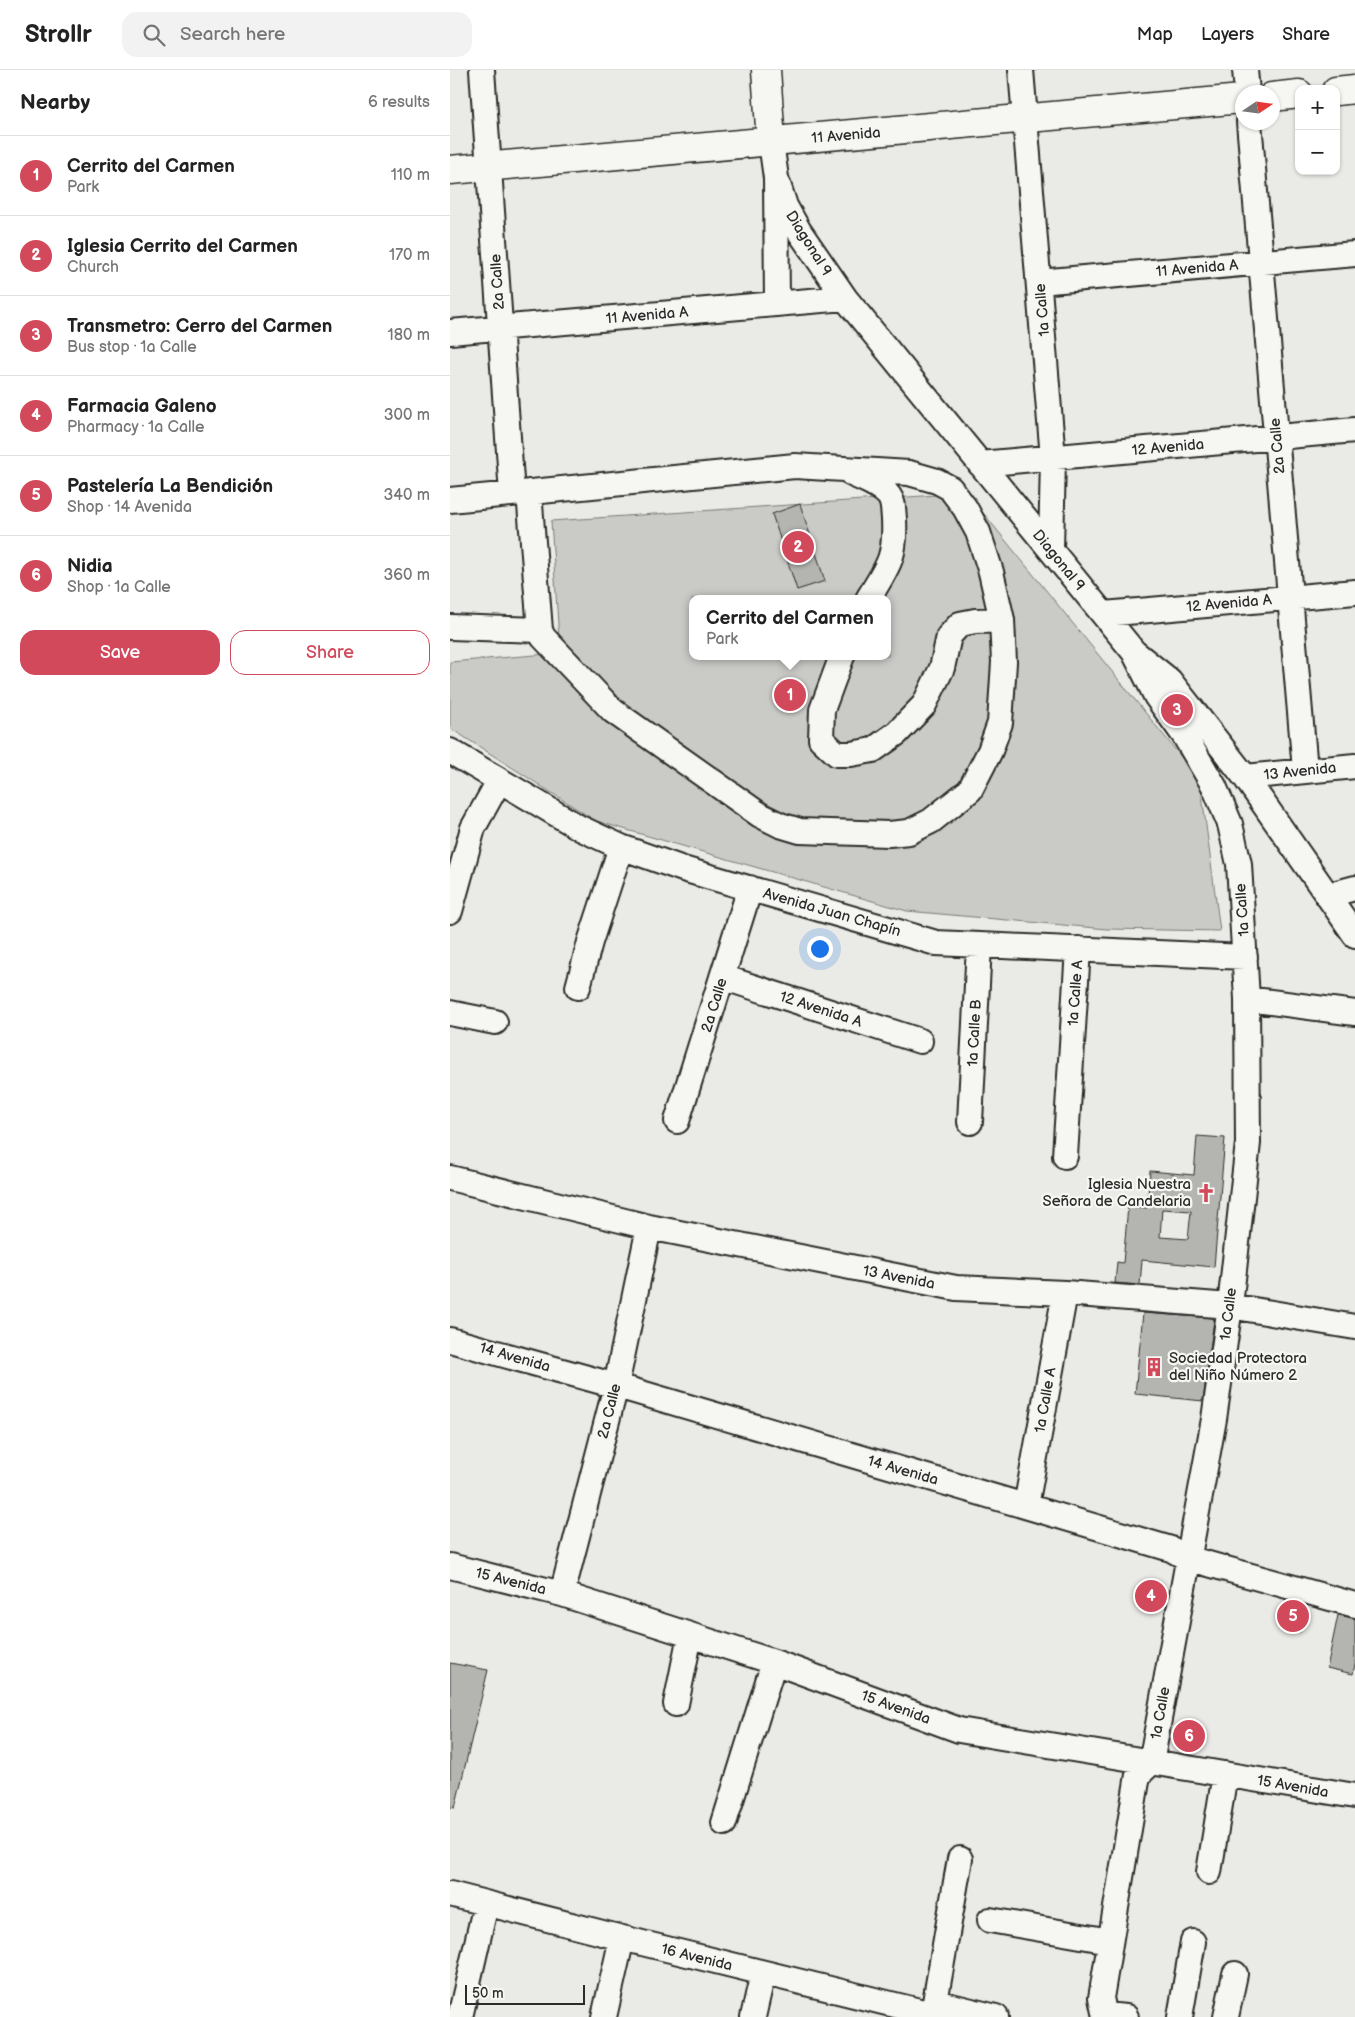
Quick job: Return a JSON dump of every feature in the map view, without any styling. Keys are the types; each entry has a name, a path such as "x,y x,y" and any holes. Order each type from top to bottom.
{"main road":[{"path":"766,70 771,142"},
{"path":"1340,91 1355,89"},
{"path":"1280,96 1295,94"},
{"name":"11 Avenida","path":"450,170 1235,100"}],"street":[{"name":"2a Calle","path":"482,70 500,328 520,493 540,630"},
{"name":"1a Calle","path":"1021,70 1053,458 1051,550"},
{"path":"1245,70 1246,85"},
{"name":"2a Calle","path":"1251,130 1305,770"},
{"path":"771,142 776,178 777,304"},
{"name":"Diagonal 9","path":"776,178 785,206 799,231 844,298 1134,652 1169,680 1245,776 1355,935"},
{"name":"11 Avenida A","path":"1039,282 1355,254"},
{"name":"11 Avenida A","path":"450,332 844,298"},
{"name":"12 Avenida","path":"980,464 1355,430"},
{"path":"450,500 795,466 823,466 841,470 876,484 888,495 894,508 895,534 893,550 888,565 870,595"},
{"path":"450,627 540,630 543,637 613,711 760,815 780,826 800,831 889,834 909,832 931,821 970,790 990,751 1000,723 1004,662 1002,620 993,580 978,532 965,508 950,488 937,481 909,473 841,470"},
{"name":"12 Avenida A","path":"1104,614 1355,592"},
{"path":"841,660 822,710 821,739 837,754 851,754 873,750 897,733 924,705 942,668 950,636 960,624 975,621 1002,620"},
{"name":"1a Calle","path":"1112,2016 1101,1998 1138,1775 1151,1763 1187,1558 1214,1419 1230,1306 1248,1143 1245,956 1238,864 1230,824 1214,786 1184,735 1156,696 1134,652"},
{"name":"Avenida Juan Chapín","path":"450,751 580,828 621,847 683,869 936,942 1245,956"},
{"name":"13 Avenida","path":"1245,776 1355,766"},
{"path":"450,911 456,869 474,828 499,781"},
{"path":"578,987 590,942 621,847"},
{"name":"2a Calle","path":"677,1121 750,888"},
{"path":"1329,895 1355,888"},
{"name":"1a Calle B","path":"970,1122 979,944"},
{"name":"1a Calle A","path":"1065,1156 1078,949"},
{"name":"12 Avenida A","path":"722,977 920,1041"},
{"path":"1246,999 1355,1013"},
{"path":"450,1013 494,1022"},
{"name":"13 Avenida","path":"450,1178 650,1227 956,1288 1065,1293 1230,1306 1355,1327"},
{"name":"2a Calle","path":"562,1594 616,1386 650,1227"},
{"name":"1a Calle A","path":"1026,1506 1065,1293"},
{"name":"14 Avenida","path":"450,1340 616,1386 1026,1506 1171,1549 1187,1558 1355,1605"},
{"name":"15 Avenida","path":"450,1566 562,1594 774,1662 958,1730 1355,1796"},
{"path":"676,1704 690,1635"},
{"path":"724,1824 774,1662"},
{"path":"1209,1872 1225,1774"},
{"path":"960,1859 934,2002 996,2017"},
{"name":"16 Avenida","path":"450,1894 764,1973 902,2012 944,2017"},
{"path":"460,2017 486,1904"},
{"path":"990,1920 1110,1941"},
{"path":"604,2017 622,1938"},
{"path":"1180,2017 1193,1942"},
{"path":"753,2017 764,1973"},
{"path":"1226,2017 1235,1974"}],"shaded area":[{"path":"967,493 1200,780 1220,931 1107,929 907,911 596,821 450,728 450,662 560,653 551,521"}],"building":[{"path":"800,504 825,581 797,590 772,514"},
{"path":"1197,1136 1225,1138 1214,1267 1142,1260 1140,1285 1115,1283 1117,1262 1123,1263 1128,1206 1147,1208 1150,1171 1194,1175","holes":["1162,1209 1191,1211 1188,1239 1160,1237"]},
{"name":"Sociedad Protectora del Niño Número 2","path":"1143,1313 1212,1318 1214,1320 1203,1401 1135,1394"},
{"path":"1286,1600 1306,1606 1300,1632 1281,1627"},
{"path":"1338,1615 1355,1618 1355,1664 1353,1674 1327,1668"},
{"path":"450,1663 488,1670 455,1808 450,1807"}],"place":[{"name":"Iglesia Cerrito del Carmen","path":"798,547"},
{"name":"Cerrito del Carmen","path":"790,695"},
{"name":"Transmetro: Cerro del Carmen","path":"1177,710"},
{"name":"Iglesia Nuestra Señora de Candelaria","path":"1206,1193"},
{"name":"Sociedad Protectora del Niño Número 2","path":"1154,1367"},
{"name":"Farmacia Galeno","path":"1151,1596"},
{"name":"Pastelería La Bendición","path":"1293,1616"},
{"name":"Nidia","path":"1189,1736"}]}
